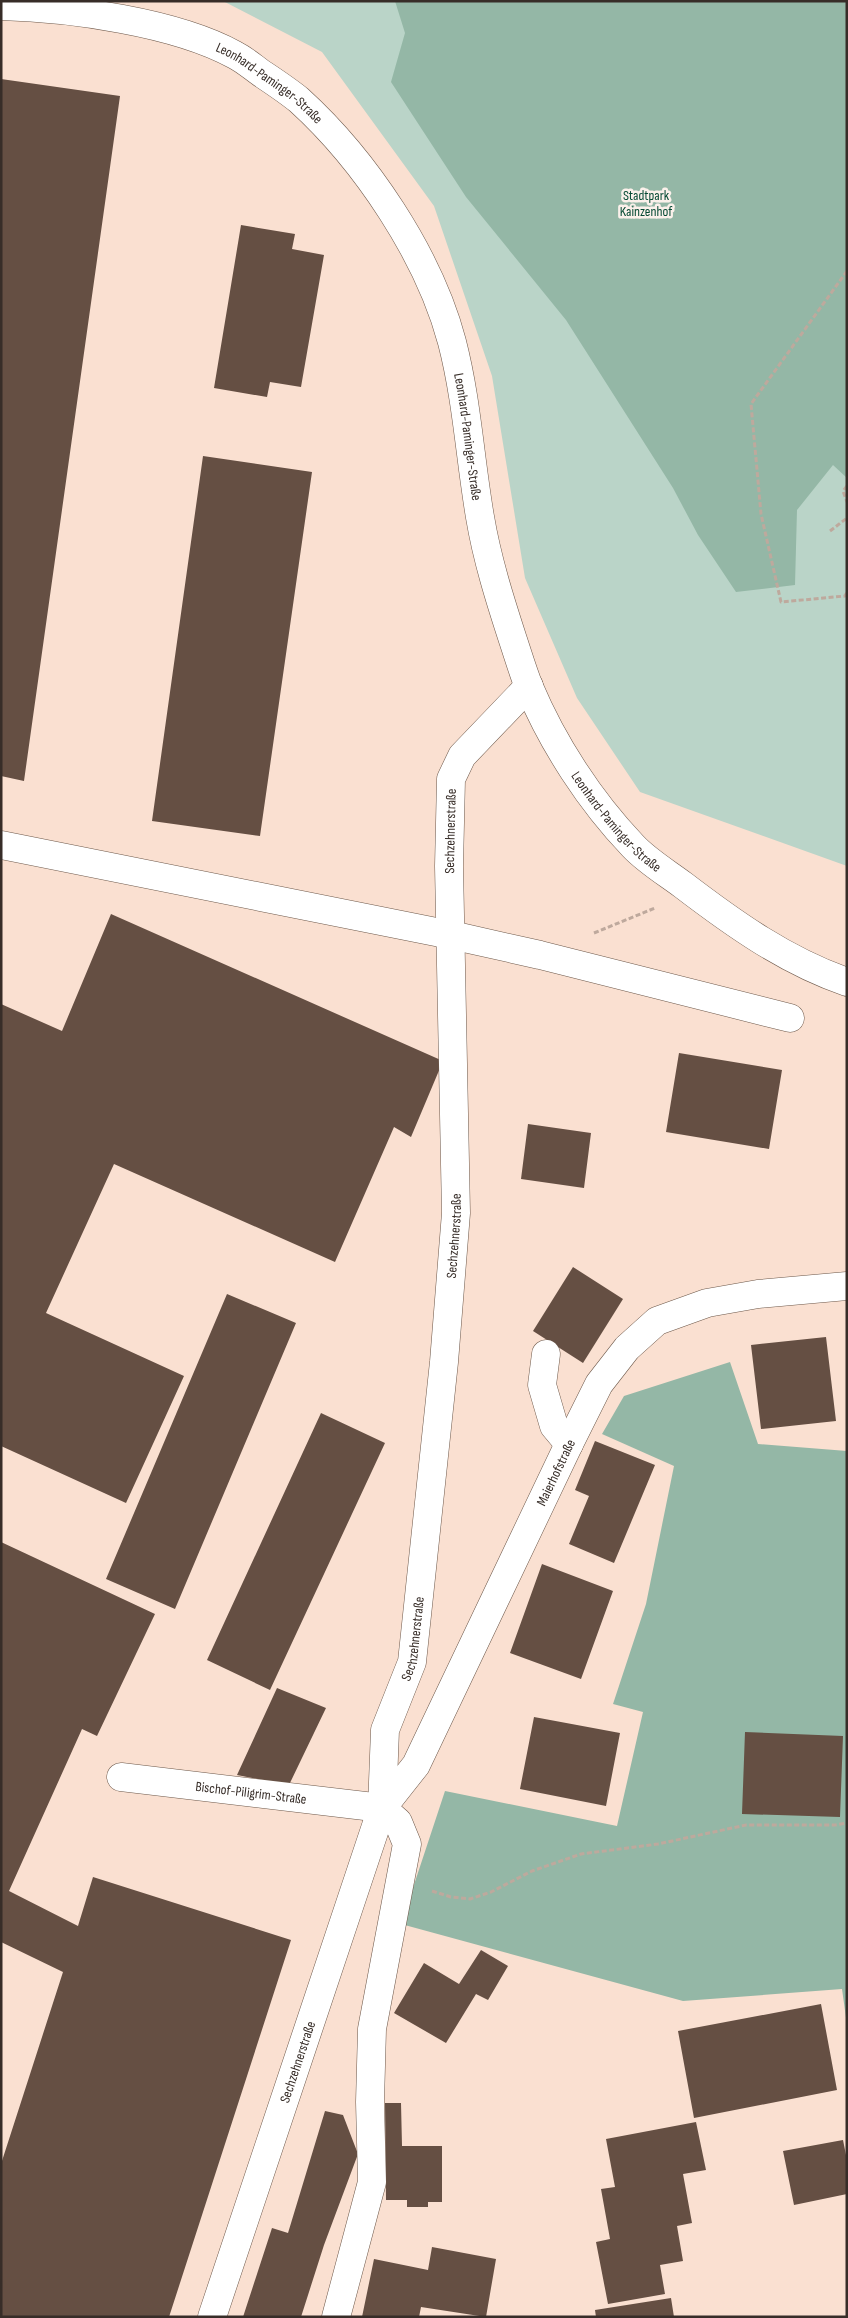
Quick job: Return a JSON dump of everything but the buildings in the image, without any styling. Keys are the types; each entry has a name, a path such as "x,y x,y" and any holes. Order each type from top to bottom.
{"street":[{"name":"Leonhard-Paminger-Straße","path":"1,6 48,7 135,22 189,36 235,55 297,98 366,173 397,221 432,284 451,339 466,407 480,517 497,591 528,686 556,741 597,806 635,849 742,930 819,972 847,982"},
{"name":"Sechzehnerstraße","path":"212,2317 382,1808 385,1730 412,1662 444,1362 456,1213 449,866 451,779 462,756 528,686"},
{"path":"1,845 451,935 540,955 790,1018"},
{"name":"Maierhofstraße","path":"382,1808 416,1765 599,1384 627,1348 657,1321 707,1303 758,1294 847,1286"},
{"path":"546,1354 542,1385 554,1426 569,1444"},
{"name":"Bischof-Piligrim-Straße","path":"121,1777 382,1808"},
{"path":"336,2317 372,2182 370,2102 372,2030 407,1844 398,1822 382,1808"}],"path":[{"path":"847,271 751,404 760,514 781,602 845,596 847,592"},
{"path":"846,489 847,502"},
{"path":"830,531 847,518"},
{"path":"593,933 693,893"},
{"path":"451,1898 470,1899 491,1892 532,1871 581,1854 658,1844 746,1825 847,1823"}],"green space":[{"name":"Stadtpark Kainzenhof","path":"223,1 847,1 847,866 640,792 577,698 525,578 492,376 434,206 322,52"},
{"path":"395,1 847,1 847,478 833,465 797,510 795,585 736,592 698,535 673,488 566,320 466,197 391,82 405,33"},
{"path":"730,1362 758,1444 847,1451 847,2025 842,1989 683,2001 401,1924 445,1791 617,1826 643,1712 613,1704 646,1604 674,1466 602,1434 624,1396"}]}
